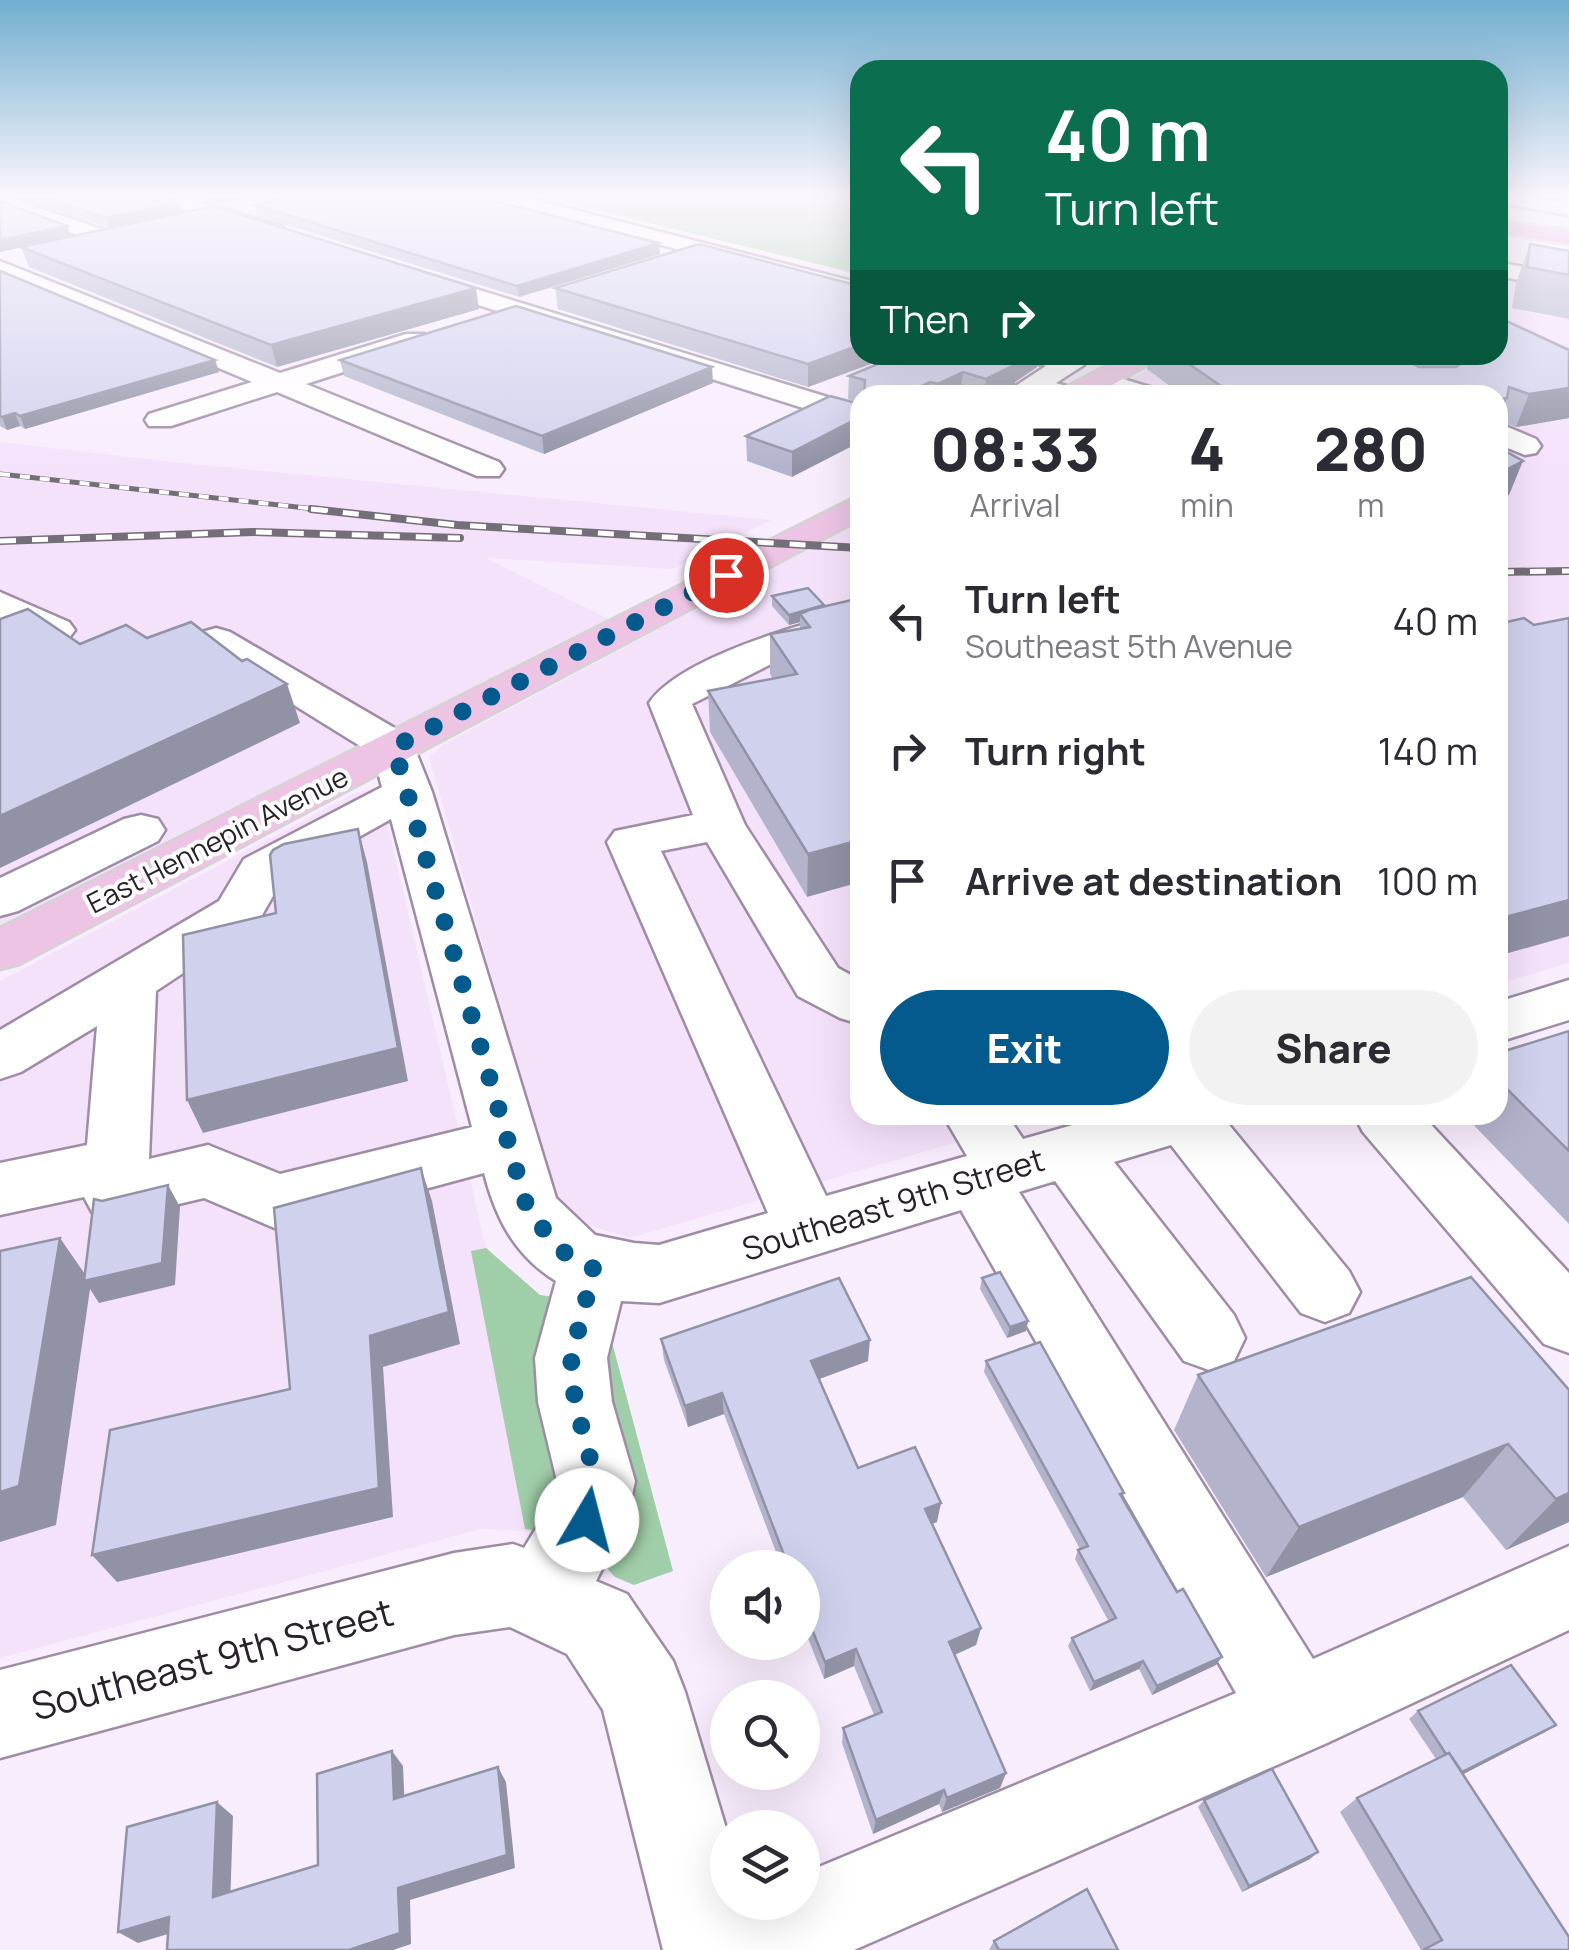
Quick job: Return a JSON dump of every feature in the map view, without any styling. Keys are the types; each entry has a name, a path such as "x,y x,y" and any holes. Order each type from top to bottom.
{"main road":[{"path":"1086,385 1122,365"},
{"name":"East Hennepin Avenue","path":"10,920 401,770 850,511"}],"street":[{"path":"50,286 488,469"},
{"path":"443,286 850,414"},
{"path":"160,420 549,298"},
{"path":"1031,385 1068,365"},
{"path":"810,401 849,385"},
{"path":"0,604 55,630"},
{"path":"850,624 793,638 679,692 670,703 721,825 818,982 850,999"},
{"path":"216,640 401,770 528,1211 562,1251 594,1269 571,1358 575,1402 596,1481 587,1520 540,1599"},
{"path":"0,1057 130,982 238,912 262,870 348,821 401,770"},
{"path":"721,825 632,842 808,1229"},
{"path":"10,920 142,830"},
{"path":"130,982 115,1193 208,1171 277,1202 510,1142"},
{"path":"1508,1019 1569,1000"},
{"name":"Southeast 9th Street","path":"594,1269 659,1274 808,1229 1007,1154 1144,1125"},
{"path":"1194,1125 1325,1292"},
{"path":"1394,1125 1569,1322"},
{"path":"1007,1154 1209,1338"},
{"path":"1007,1154 1296,1712"},
{"path":"0,1189 117,1164"},
{"name":"Southeast 9th Street","path":"0,1714 454,1594 512,1585 597,1624 642,1692 712,1950"},
{"path":"740,1950 1296,1712 1569,1586"}],"shaded area":[{"path":"1508,286 1569,286 1569,963 1508,981 1508,385 1120,385 1158,365 1508,365"},
{"path":"0,442 771,520 672,569 486,558 609,619 0,925"},
{"path":"850,526 850,1125 1016,1125 630,1238 581,1223 557,1206 429,757 442,745"},
{"path":"371,789 381,796 486,1248 540,1295 554,1297 546,1532 481,1529 0,1658 0,981 353,794"}],"green space":[{"path":"486,1248 540,1295 554,1297 570,1438 546,1532 525,1529 471,1251"},
{"path":"609,1331 673,1571 634,1585 615,1577 603,1564 587,1333"}],"building":[{"path":"0,286 36,286 215,360 20,416 0,416"},
{"path":"120,286 476,288 271,345"},
{"path":"850,286 850,349 808,364 555,288"},
{"path":"516,306 712,367 542,436 340,360"},
{"path":"1508,322 1569,350 1569,388 1529,394 1509,387 1508,392 1508,385 1220,385 1190,365 1415,365 1508,365"},
{"path":"876,365 1015,365 986,379 963,372 938,384 924,385 865,385 865,380 849,376"},
{"path":"830,396 850,401 850,422 792,452 746,436"},
{"path":"1508,453 1523,461 1508,469"},
{"path":"808,588 824,605 789,615 772,596"},
{"path":"850,600 850,843 808,854 708,691 797,674 770,634 810,627 800,614"},
{"path":"28,609 80,644 126,625 147,638 191,622 242,661 247,659 287,684 0,816 0,619"},
{"path":"1524,618 1534,625 1569,618 1569,900 1508,916 1508,622"},
{"path":"358,829 398,1048 187,1100 183,935 276,913 270,855 273,850 284,844"},
{"path":"1569,1031 1569,1151 1508,1090 1508,1050"},
{"path":"421,1168 449,1312 370,1336 379,1488 92,1555 110,1430 290,1389 274,1208"},
{"path":"168,1185 162,1263 84,1281 94,1199 102,1201"},
{"path":"60,1238 19,1486 0,1492 0,1251"},
{"path":"1000,1272 1028,1321 1010,1327 982,1278"},
{"path":"1471,1277 1569,1390 1569,1493 1556,1499 1508,1444 1299,1527 1198,1375"},
{"path":"839,1278 870,1340 811,1361 858,1468 915,1447 941,1503 925,1509 981,1628 949,1642 1006,1773 947,1798 944,1790 876,1820 843,1728 882,1712 856,1649 825,1662 820,1649 820,1550 782,1550 722,1393 685,1406 661,1339"},
{"path":"1040,1342 1124,1493 1120,1494 1177,1592 1183,1589 1222,1657 1157,1686 1143,1661 1094,1682 1072,1638 1116,1618 1078,1550 1088,1546 986,1361"},
{"path":"1511,1665 1556,1725 1462,1772 1418,1711"},
{"path":"392,1751 394,1799 498,1767 507,1855 398,1888 400,1933 349,1950 167,1950 169,1917 118,1932 127,1827 217,1802 213,1897 318,1865 317,1774"},
{"path":"1449,1753 1569,1937 1569,1950 1423,1950 1442,1940 1357,1798"},
{"path":"1272,1769 1318,1852 1249,1886 1204,1800"},
{"path":"1087,1889 1118,1950 999,1950 994,1941"}],"railway":[{"path":"0,474 333,511"},
{"path":"311,509 457,525 850,547"},
{"path":"0,541 253,532 460,538"},
{"path":"1508,572 1569,571"}],"route":[{"path":"587,1520 596,1481 575,1402 571,1358 594,1269 562,1251 528,1211 394,747 726,575"}]}
